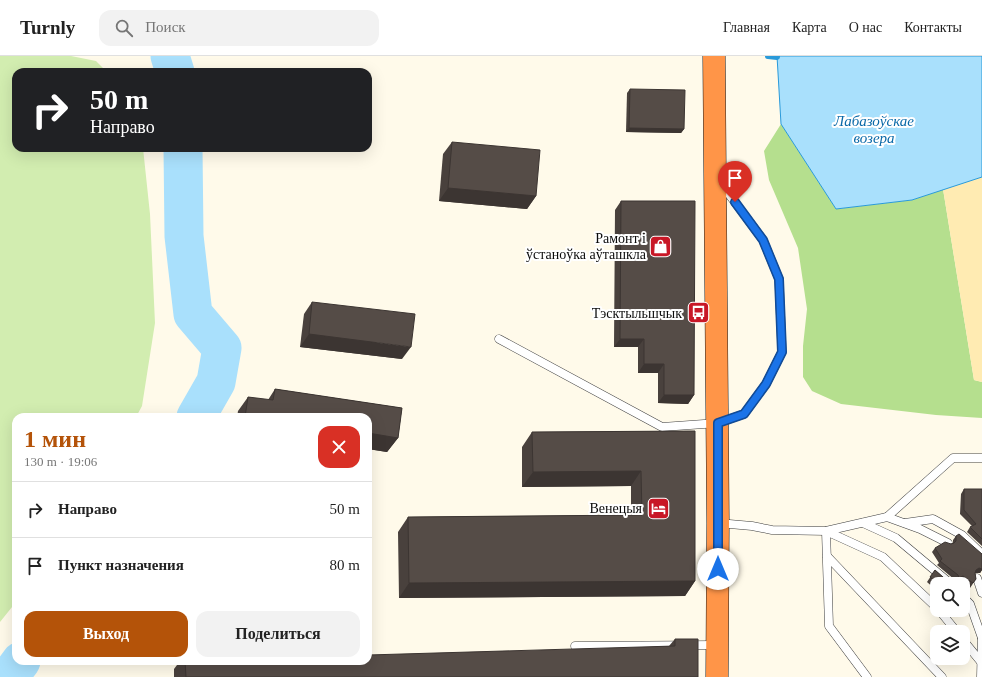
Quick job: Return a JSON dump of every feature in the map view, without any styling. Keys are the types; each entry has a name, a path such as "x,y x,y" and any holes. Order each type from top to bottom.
{"highway":[{"path":"714,56 716,90 718,423 717,677"}],"lane":[{"path":"500,339 662,427 718,423 744,414 766,384 782,352 779,279 763,240 716,177"},
{"path":"888,518 953,458 982,458"},
{"path":"718,523 752,526 772,530 826,531 888,518 920,529 948,543"},
{"path":"903,523 933,519 962,535 982,554"},
{"path":"863,523 896,538 943,577"},
{"path":"826,531 829,626 867,677"},
{"path":"826,531 883,557 930,601"},
{"path":"827,556 942,677"},
{"path":"977,578 982,592"},
{"path":"970,604 982,638 981,677"},
{"path":"945,617 951,625"},
{"path":"575,646 718,645"},
{"path":"970,649 981,662"}],"green space":[{"path":"0,56 71,56 96,61 103,68 12,68 12,152 143,152 150,214 155,323 142,406 138,413 12,413 12,607 0,622"},
{"path":"781,124 836,209 912,200 943,189 974,380 982,382 982,418 936,415 841,404 812,391 803,377 803,346 807,309 798,248 769,180 764,151"}],"sand":[{"path":"982,177 982,382 974,380 943,189"}],"water":[{"name":"Лабазоўскае возера","path":"777,56 982,56 982,177 912,200 836,209 781,124"}],"building":[{"path":"630,89 685,90 684,129 629,128"},
{"path":"452,142 540,150 536,196 448,188"},
{"path":"621,201 695,201 694,395 664,395 664,364 644,364 644,339 620,339"},
{"path":"312,302 415,314 411,347 309,334"},
{"path":"275,389 402,408 398,438 372,434 372,413 246,413 248,397 273,400"},
{"path":"695,431 695,581 409,583 408,517 642,515 641,471 533,472 532,432"},
{"path":"964,489 982,489 982,539 970,527 976,524 964,510"},
{"path":"959,534 982,554 982,569 979,568 976,570 976,579 973,583 970,581 970,577 959,577 940,561 942,559 935,548 945,542 951,544 954,543 956,541 956,536"},
{"path":"935,570 943,577 930,577"},
{"path":"675,639 698,639 698,677 186,677 185,665 372,665 372,655 675,646"}],"waterway":[{"path":"170,56 174,68"},
{"path":"768,56 777,57"},
{"path":"183,152 184,236 193,314 222,348 216,382 198,413"},
{"path":"9,677 18,665"}],"place":[{"name":"Рамонт і ўстаноўка аўташкла","path":"661,246"},
{"name":"Тэсктыльшчык","path":"698,313"},
{"name":"Венецыя","path":"658,508"}],"route":[{"path":"718,569 718,423 744,414 766,384 782,352 779,279 763,240 735,202"}]}
